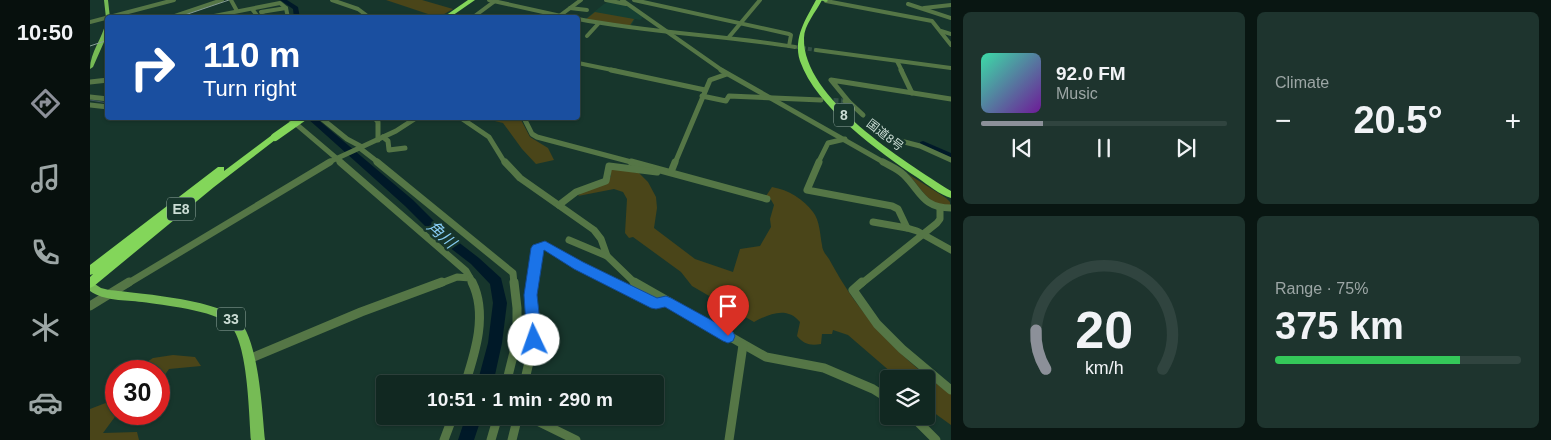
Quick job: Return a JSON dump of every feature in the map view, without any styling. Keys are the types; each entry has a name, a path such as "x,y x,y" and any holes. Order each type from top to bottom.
{"highway":[{"path":"449,15 472,0"},
{"path":"456,15 479,0"},
{"name":"国道8号","path":"823,0 813,22 807,42 810,59 819,79 830,94 861,124 917,166 951,188"},
{"name":"国道8号","path":"823,0 804,26 801,46 807,67 817,86 836,108 866,136 951,195"},
{"name":"E8","path":"90,271 203,182 287,120"},
{"name":"E8","path":"90,284 211,185 299,120"}],"main road":[{"path":"106,0 108,15"},
{"path":"90,67 105,36"},
{"name":"33","path":"90,284 98,292 211,310 233,321 241,333 248,359 258,440"}],"street":[{"path":"122,15 174,0"},
{"path":"178,15 222,0"},
{"path":"231,0 235,12"},
{"path":"332,0 358,9 366,15"},
{"path":"560,15 581,0"},
{"path":"606,0 628,4"},
{"path":"622,0 726,74 845,139 902,173 913,184 920,197 930,204 940,208 951,208"},
{"path":"580,20 598,24 670,33 729,37 792,46 791,35 789,34 634,0"},
{"path":"729,37 760,0"},
{"path":"823,0 932,20 951,45"},
{"path":"476,15 492,1 555,15"},
{"path":"906,16 908,2 951,18"},
{"path":"220,15 280,3 286,8 287,15"},
{"path":"922,8 951,5"},
{"path":"263,15 261,12 286,8"},
{"path":"570,8 587,10"},
{"path":"252,9 257,15"},
{"path":"90,21 105,19"},
{"path":"587,36 598,24"},
{"path":"941,31 951,34"},
{"path":"816,50 951,68"},
{"path":"897,61 912,93"},
{"path":"580,63 703,93 726,101 729,96 735,95 772,99 821,100"},
{"path":"559,205 576,192 606,180 609,166 620,166 634,171 666,174 671,172 710,80 726,74"},
{"path":"90,82 105,80"},
{"path":"863,114 847,102 831,80 951,99"},
{"path":"90,97 105,99"},
{"path":"90,105 105,107"},
{"path":"292,120 466,271 476,293 478,322 477,342 468,375"},
{"path":"323,120 347,139 362,147 361,149 385,170 513,273 517,308 517,340 508,375"},
{"path":"376,120 381,138"},
{"path":"90,306 249,209 336,159 381,138 412,120"},
{"path":"464,120 490,138 507,166 520,178 594,230 601,240 607,256"},
{"path":"525,120 532,134 536,136 767,199"},
{"path":"381,138 388,141 389,150 406,148"},
{"path":"889,138 920,146 951,160"},
{"path":"845,139 828,143 806,187 807,190 892,206 898,209 907,228"},
{"path":"940,208 940,219 853,290 877,324 896,343 951,390"},
{"path":"873,222 907,228 922,233 951,250"},
{"path":"569,240 607,256 636,284 766,357 824,368 880,393"},
{"path":"526,375 534,340 531,295 537,248 540,246 545,246 579,266 656,304 666,302"},
{"path":"248,359 361,312 457,276 470,278"},
{"path":"729,440 743,345"},
{"path":"444,440 450,425"},
{"path":"491,440 495,425"},
{"path":"512,440 516,425"},
{"path":"545,425 576,440"},
{"path":"921,425 936,440"}],"shaded area":[{"path":"386,0 422,0 453,9 442,15 427,15 428,14"},
{"path":"610,1 626,4 644,16 640,20 635,19 630,28 584,20"},
{"path":"595,12 634,19 629,27 585,20"},
{"path":"490,120 521,120 530,137 548,148 554,160 536,164 522,149 503,123"},
{"path":"609,168 639,173 648,182 656,197 657,208 654,228 695,259 733,272 740,249 760,246 771,227 770,219 774,205 770,198 766,196 772,187 784,190 800,199 815,216 824,252 853,299 882,334 919,370 889,370 848,335 833,330 832,334 822,334 821,344 808,344 797,336 800,322 789,314 772,314 754,322 692,286 681,272 633,237 629,238 625,233 627,199 623,192 614,189 578,196 583,191 607,183 611,176"},
{"path":"908,174 946,198 950,205 942,205 930,199"},
{"path":"173,355 195,357 201,366 170,369 170,360 150,360"},
{"path":"935,382 951,394 951,425 935,413"},
{"path":"105,403 105,425 109,425 103,433 137,432 139,440 90,440 90,409"}],"waterway":[{"name":"角川","path":"283,0 296,8 297,15"},
{"path":"90,100 105,102"},
{"name":"角川","path":"313,120 409,203 440,234 475,261 496,282 500,303 495,343 487,375"},
{"path":"923,144 951,156"},
{"name":"角川","path":"466,440 471,425"}],"tunnel":[{"path":"796,47 816,50"},
{"path":"826,100 845,101"}],"railway":[{"path":"185,15 229,0"},
{"path":"90,46 105,41"}],"route":[{"path":"534,340 531,295 537,248 540,246 545,246 579,266 599,274 656,304 666,302 728,336"}]}
